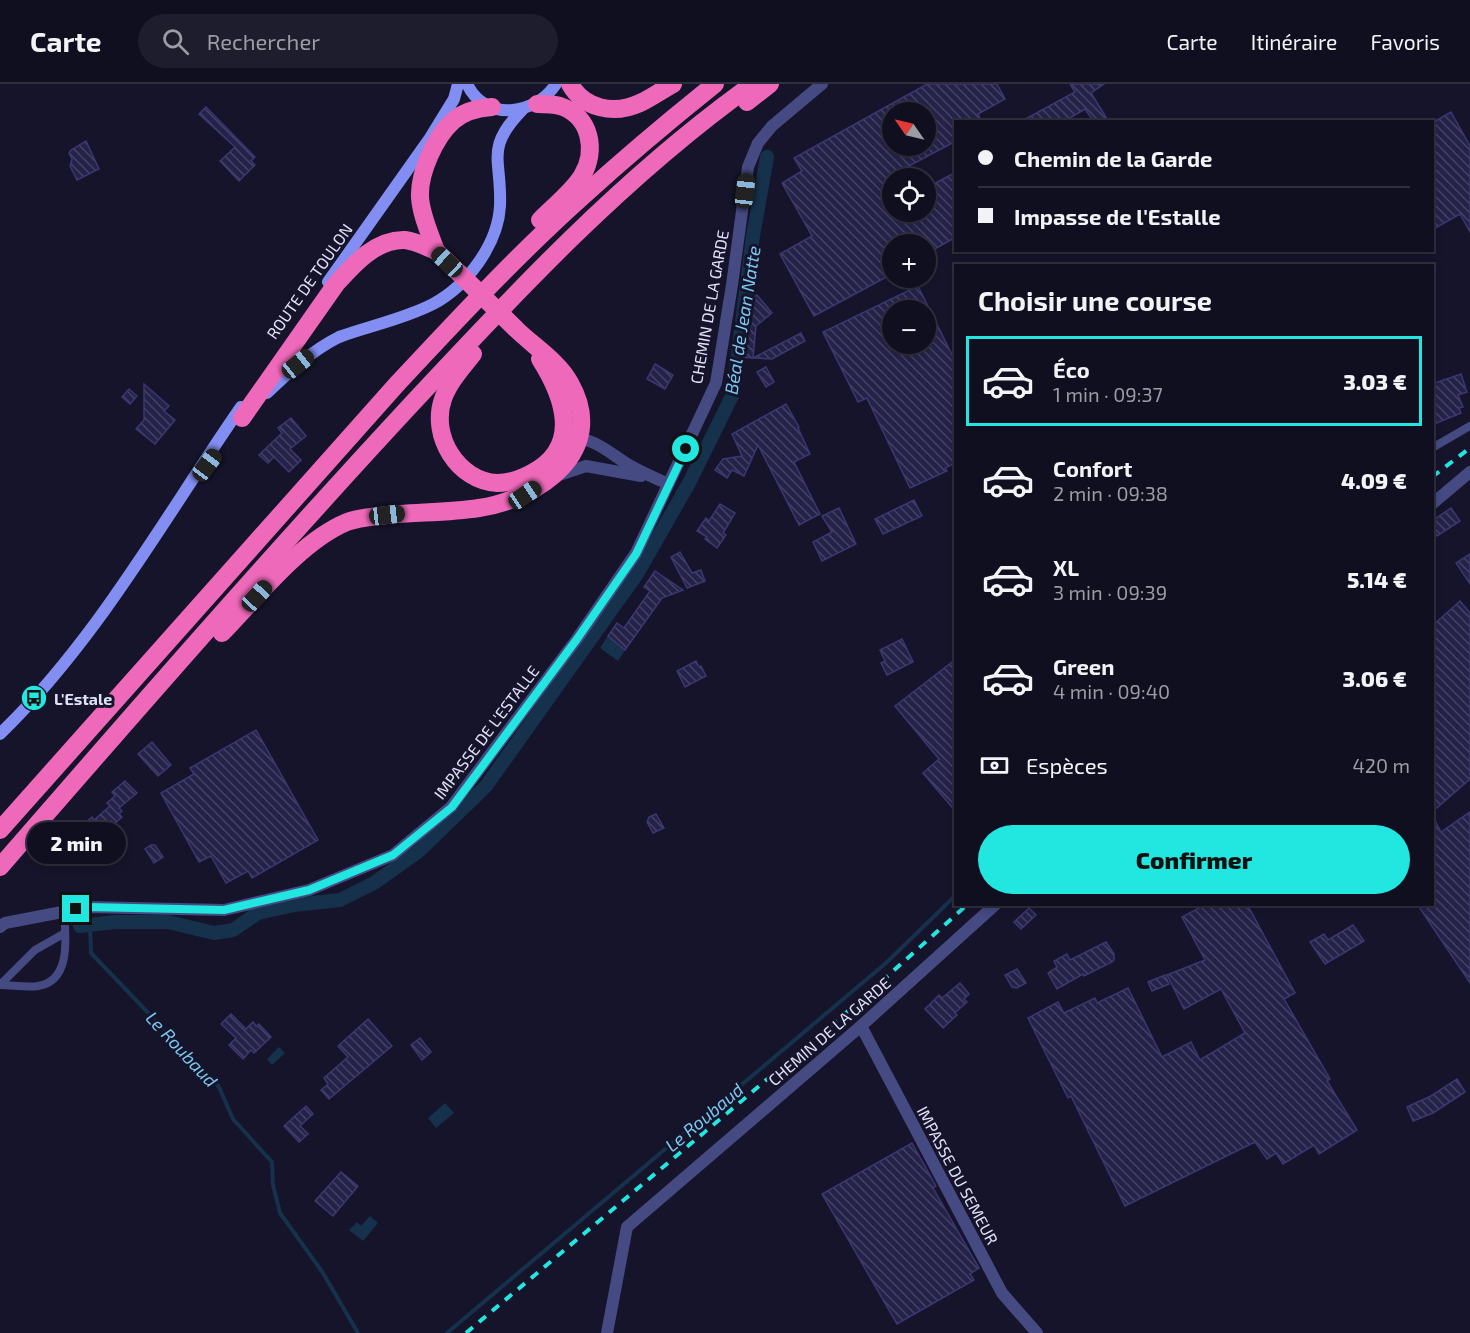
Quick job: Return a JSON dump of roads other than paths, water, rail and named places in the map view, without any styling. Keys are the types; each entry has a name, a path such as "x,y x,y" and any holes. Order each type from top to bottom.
{"highway":[{"path":"570,84 582,99 590,104 615,109 640,104 673,84"},
{"path":"0,830 397,384 464,312 582,197 715,84"},
{"path":"0,867 352,469 506,303 648,168 753,84"},
{"path":"574,448 550,460 540,470 524,478 495,483 480,478 454,461 447,450 440,425 443,400 461,369 486,339 574,251 666,167 770,84"},
{"path":"0,815 416,347 581,177 589,160 591,147 589,134 582,122 572,112 560,106 530,106"},
{"path":"436,251 420,197 426,163 452,121 464,113 492,107"},
{"path":"27,836 114,752 273,579 313,542 349,521 399,513 478,508 504,503 525,495 553,477 574,448 580,412 571,385 564,373 436,251 418,226 412,200 418,162 425,144"},
{"path":"242,418 336,284 353,265 366,254 389,243 405,240 436,251"},
{"path":"518,331 540,359 556,386 564,413 565,428 574,448"}],"main road":[{"name":"ROUTE DE TOULON","path":"0,734 34,698 94,624 183,496 235,416 425,144 454,99 458,84"},
{"path":"467,84 479,99 492,107 507,110 530,106"},
{"name":"ROUTE DE TOULON","path":"183,496 242,418 285,376 326,344 339,337 435,303 472,270 490,244 498,217 498,145 507,126 530,106 550,93 556,84"}],"street":[{"name":"CHEMIN DE LA GARDE","path":"668,484 716,383 748,167 758,143 772,126 822,84"},
{"path":"574,448 592,442 628,464 668,484"},
{"path":"574,448 634,474 668,484"},
{"path":"1434,502 1470,472"},
{"name":"IMPASSE DE L'ESTALLE","path":"0,927 5,923 88,907 224,910 309,890 393,855 452,807 577,639 636,554 668,484"},
{"name":"CHEMIN DE LA GARDE","path":"607,1333 627,1227 861,1026 994,906"},
{"name":"IMPASSE DU SEMEUR","path":"861,1026 1002,1293 1037,1333"}],"lane":[{"path":"1434,447 1470,426"},
{"path":"0,985 37,987 53,981 60,974 64,953 64,912"},
{"path":"0,985 35,950 65,933"}],"water":[{"path":"608,636 625,650 618,661 600,648"},
{"path":"279,1047 285,1053 272,1065 267,1059"},
{"path":"445,1103 454,1113 436,1128 428,1118"},
{"path":"370,1216 378,1223 363,1241 349,1230 357,1222 361,1226"}],"waterway":[{"name":"Béal de Jean Natte","path":"80,926 115,922 168,922 214,933 233,930 258,913 294,905 340,900 374,883 419,851 486,786 637,574 689,483 733,394 753,236 767,157"},
{"name":"Le Roubaud","path":"447,1333 886,963 954,897"},
{"name":"Le Roubaud","path":"90,925 91,953 219,1087 233,1119 272,1162 273,1185 280,1213 323,1273 358,1333"}],"railway":[{"path":"1434,475 1470,448"},
{"path":"466,1333 853,1007 966,906"}],"place":[{"name":"L'Estale","path":"34,698"}]}
